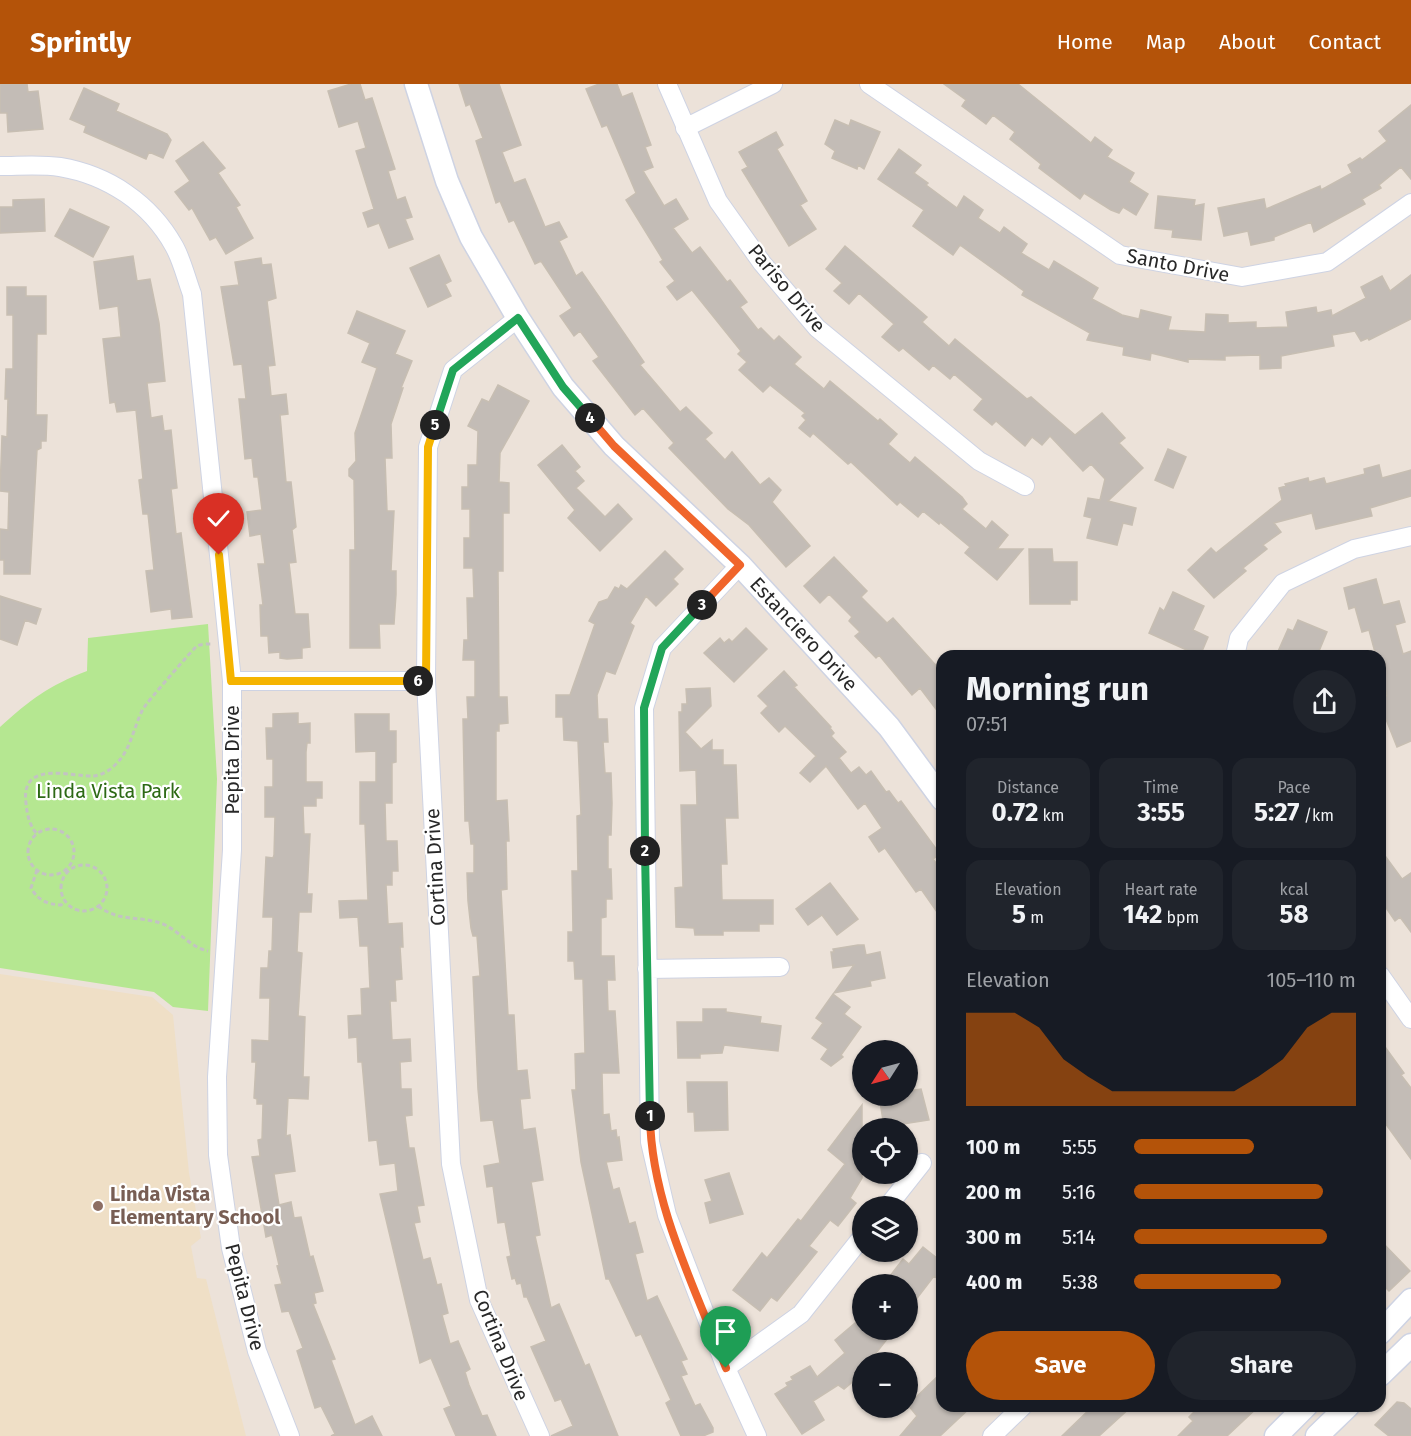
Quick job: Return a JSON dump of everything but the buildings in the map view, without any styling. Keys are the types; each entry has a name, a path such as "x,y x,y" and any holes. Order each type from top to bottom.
{"street":[{"name":"Estanciero Drive","path":"416,84 447,181 471,237 518,318 563,387 614,446 740,565 889,727 936,791"},
{"name":"Pariso Drive","path":"667,84 718,201 762,263 817,328 979,461 1025,486"},
{"path":"685,128 773,84"},
{"name":"Santo Drive","path":"869,84 1120,255 1242,276 1327,262 1411,203"},
{"name":"Pepita Drive","path":"0,166 59,166 95,175 124,190 149,213 174,246 192,294 231,681 232,850 217,1077 218,1155 231,1248 256,1351 290,1436"},
{"name":"Cortina Drive","path":"518,318 453,370 428,447 426,681 451,1164 479,1300 540,1436"},
{"path":"1236,650 1239,638 1283,583 1354,549 1411,536"},
{"path":"740,565 662,648 644,708 650,1142 667,1215 726,1368 757,1436"},
{"path":"231,681 426,681"},
{"path":"647,969 780,967"},
{"path":"1386,984 1411,1019"},
{"path":"896,1196 922,1163"},
{"path":"726,1368 801,1314 852,1250"},
{"path":"1386,1327 1411,1300"},
{"path":"1386,1361 1411,1345"},
{"path":"992,1436 1017,1412"},
{"path":"1275,1436 1300,1412"},
{"path":"1319,1435 1342,1412"}],"path":[{"path":"36,833 29,820 25,797 30,784 40,775 56,771 93,776 105,773 127,751 144,706 196,646 228,642"},
{"path":"36,833 31,839 27,852 28,859 37,870 49,875 63,874 77,866 85,865 99,871 107,885 107,893 99,906 92,910 76,911 64,901 60,888 63,874 74,856 68,836 56,829 36,833"},
{"path":"37,870 31,888 36,897 53,904 61,905 64,901"},
{"path":"99,906 121,918 165,925 200,949 227,952"}],"shaded area":[{"name":"Linda Vista Elementary School","path":"0,974 152,997 173,1015 189,1173 201,1238 191,1246 197,1278 206,1279 246,1436 0,1436"}],"green space":[{"name":"Linda Vista Park","path":"208,624 217,779 208,1011 173,1007 154,992 0,968 0,727 40,694 87,671 88,638"}],"place":[{"name":"Linda Vista Elementary School","path":"98,1206"}],"route":[{"path":"219,555 231,681 426,681 428,447 453,370 518,318 563,387 614,446 740,565 662,648 644,708 650,1142 667,1215 726,1368"}]}
